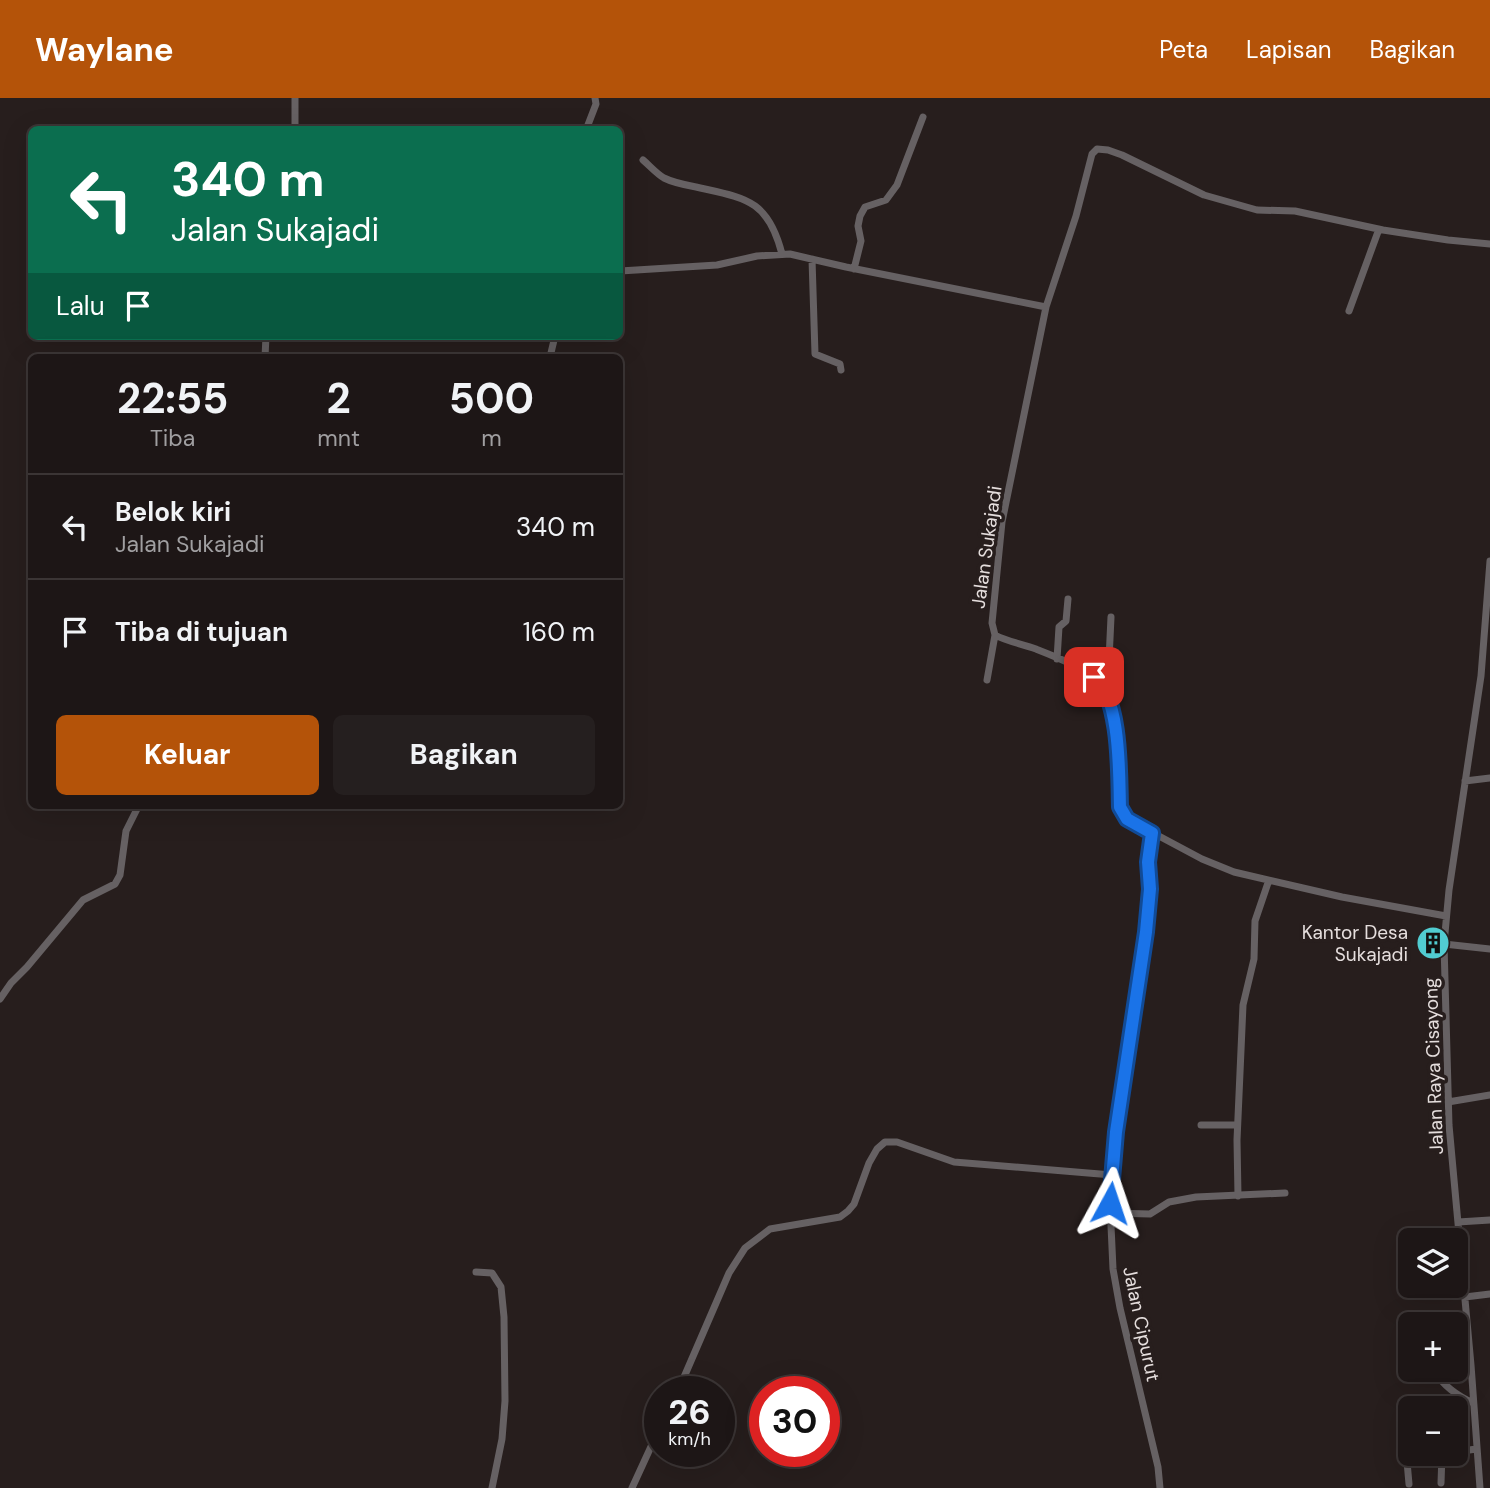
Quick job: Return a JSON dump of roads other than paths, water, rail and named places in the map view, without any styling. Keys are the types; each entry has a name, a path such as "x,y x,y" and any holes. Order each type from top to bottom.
{"street":[{"path":"295,98 295,126"},
{"path":"588,126 596,104 595,98"},
{"path":"854,269 861,241 858,226 860,216 866,207 886,200 897,185 923,117"},
{"name":"Jalan Sukajadi","path":"1094,677 1057,659 995,635 992,623 1002,522 1046,307 1076,216 1092,153 1097,149 1108,150 1217,199 1257,210 1296,211 1379,229"},
{"path":"643,160 663,177 678,183 743,197 758,207 777,234 782,254"},
{"path":"1349,311 1379,229 1490,244"},
{"path":"623,271 717,265 757,256 790,254 1046,307"},
{"path":"812,259 815,354 816,357 839,364 841,370"},
{"name":"Jalan Raya Cisayong","path":"1459,1228 1448,1102 1444,944 1465,781 1486,657 1490,561"},
{"path":"1057,659 1059,626 1066,621 1068,599"},
{"path":"1111,617 1109,660 1105,669 1094,677 1112,703 1120,807 1127,819 1202,859 1234,872 1342,897 1446,916"},
{"path":"987,680 995,635"},
{"path":"1465,781 1490,778"},
{"path":"0,999 83,900 115,884 120,875 126,831 137,809"},
{"name":"Jalan Cipurut","path":"1152,833 1148,862 1150,889 1146,932 1119,1107 1110,1213 1113,1269 1120,1308 1158,1467 1160,1488"},
{"path":"1238,1196 1237,1125 1243,1005 1254,959 1255,921 1269,880"},
{"path":"1444,944 1490,949"},
{"path":"1448,1102 1490,1095"},
{"path":"1201,1125 1237,1125"},
{"path":"684,1376 729,1273 745,1248 771,1229 840,1217 848,1212 854,1204 877,1149 886,1142 897,1142 954,1162 1112,1175"},
{"path":"1110,1213 1150,1214 1169,1202 1196,1197 1285,1193"},
{"path":"1458,1222 1490,1220"},
{"path":"477,1272 492,1273 501,1287 504,1317 505,1401 502,1439 492,1488"},
{"path":"1468,1297 1490,1294"},
{"name":"Jalan Raya Cisayong","path":"1465,1298 1480,1488"},
{"path":"1442,1382 1456,1395 1473,1403"},
{"path":"1468,1450 1476,1449"},
{"path":"632,1488 644,1462"},
{"path":"1408,1466 1409,1484"},
{"path":"1441,1483 1442,1466"}],"place":[{"name":"Kantor Desa Sukajadi","path":"1433,943"}]}
